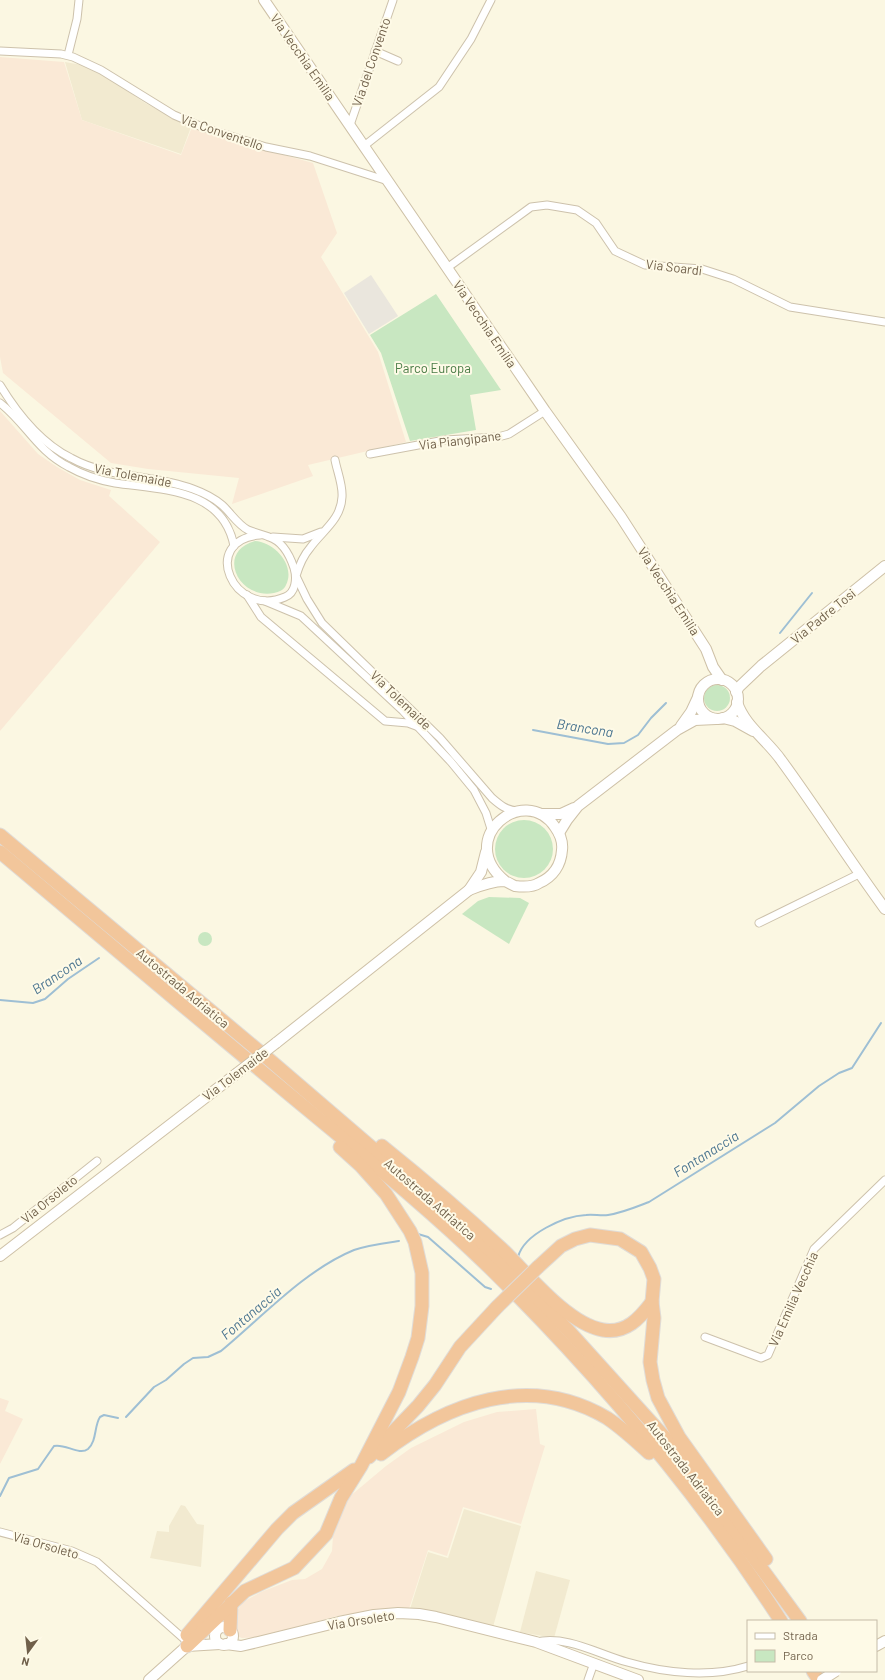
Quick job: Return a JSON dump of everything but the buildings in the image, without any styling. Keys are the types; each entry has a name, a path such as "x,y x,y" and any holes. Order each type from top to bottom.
{"highway":[{"name":"Autostrada Adriatica","path":"0,835 272,1062 470,1232 568,1330 669,1442 797,1617"},
{"name":"Autostrada Adriatica","path":"0,852 401,1187 492,1270 572,1352 686,1486 744,1563 780,1620"},
{"path":"184,1007 206,1031 370,1176 395,1206 415,1242 422,1273 422,1306 418,1338 406,1377 361,1466 341,1498 328,1531 294,1568 253,1586 230,1603 185,1642"},
{"path":"272,1062 356,1125 431,1185 558,1304 581,1322 603,1330 620,1329 638,1319 652,1302"},
{"path":"361,1466 418,1406 435,1385 460,1347 497,1307 561,1246 576,1239 597,1235 620,1239 641,1252 650,1268 654,1287 652,1302 654,1318 650,1348 651,1368 655,1389 663,1409 679,1437 783,1582 797,1617"},
{"path":"185,1642 277,1529 293,1513 361,1466 372,1461 395,1443 420,1428 457,1409 488,1399 540,1396 567,1401 605,1417 629,1434 686,1486"},
{"path":"230,1603 231,1632"},
{"path":"814,1672 820,1680"}],"street":[{"path":"68,55 77,19 79,0"},
{"name":"Via Vecchia Emilia","path":"264,0 545,411 621,517 706,649 713,667 724,680"},
{"name":"Via del Convento","path":"350,125 393,0"},
{"path":"364,146 439,87 471,39 491,0"},
{"name":"Via Conventello","path":"0,51 68,55 101,70 156,105 202,127 266,147 310,156 388,181"},
{"path":"375,51 398,60"},
{"name":"Via Soardi","path":"447,268 531,207 547,205 577,210 596,223 615,251 645,265 702,269 733,279 790,307 885,322"},
{"name":"Via Tolemaide","path":"0,385 11,403 40,436 69,458 102,472 168,481 195,490 211,497 223,505 240,524 260,535 288,540 303,539 315,536 328,528"},
{"name":"Via Tolemaide","path":"0,403 50,456 68,467 99,480 177,492 192,496 210,506 224,520 232,535 234,546"},
{"name":"Via Piangipane","path":"370,454 445,440 498,437 509,434 545,411"},
{"name":"Via Tolemaide","path":"264,600 276,600 290,594 295,585 300,564 309,548 336,518 342,496 335,460"},
{"name":"Via Tolemaide","path":"260,535 242,539 234,546 229,554 227,564 228,573 238,590 301,616 416,726 451,762 474,790 486,813 491,829"},
{"name":"Via Tolemaide","path":"270,537 278,542 287,553 306,599 322,623 440,738 492,798 505,808 541,814 561,814 578,806 677,730 686,721 698,697 700,689 706,683"},
{"name":"Via Padre Tosi","path":"761,666 885,566"},
{"path":"247,595 261,617 385,721 408,723 416,726"},
{"path":"706,649 706,683 715,679 724,680 738,678 761,666"},
{"path":"719,719 731,714 739,687 761,666"},
{"path":"724,680 731,684 737,697 740,710 749,723 780,758 859,874 885,909"},
{"path":"698,697 699,708 708,717 740,723 761,736"},
{"name":"Via Tolemaide","path":"677,730 695,720 719,719"},
{"name":"Via Tolemaide","path":"486,852 492,869 505,881 515,886 527,887 548,879 556,871 561,859 562,846 559,833 578,806"},
{"name":"Via Tolemaide","path":"0,1256 276,1043 468,890 481,872 486,852 487,840 491,829 498,820 508,814 519,811"},
{"path":"541,814 552,822 559,833"},
{"path":"759,924 859,874"},
{"name":"Via Tolemaide","path":"468,890 487,884 505,881"},
{"name":"Via Orsoleto","path":"0,1235 13,1228 97,1161"},
{"name":"Via Emilia Vecchia","path":"705,1337 761,1358 768,1355 814,1249 885,1180"},
{"name":"Via Orsoleto","path":"0,1532 72,1551 96,1562 185,1642 241,1646 339,1622 398,1613 436,1617 536,1642 638,1680"},
{"path":"224,1627 231,1632 231,1641 223,1644 215,1636 217,1631 224,1627"},
{"name":"Via Orsoleto","path":"231,1632 246,1641 258,1642"},
{"name":"Via Orsoleto","path":"536,1642 549,1639 626,1662 672,1671 716,1673 747,1666"},
{"path":"152,1677 185,1642"},
{"path":"588,1680 594,1663"},
{"path":"820,1680 834,1672"}],"shaded area":[{"path":"0,57 64,62 82,120 181,155 192,127 219,137 313,163 337,233 321,257 378,352 406,442 308,465 313,476 232,504 239,478 148,469 111,463 3,373 0,357"},
{"path":"65,62 82,65 99,72 145,103 191,127 181,154 82,120"},
{"path":"371,275 398,316 369,334 344,293"},
{"path":"0,411 38,454 80,480 111,490 109,496 160,542 0,731"},
{"path":"0,1398 9,1401 5,1411 23,1419 0,1464"},
{"path":"536,1409 540,1444 545,1446 521,1524 463,1507 447,1556 428,1550 409,1609 398,1607 337,1616 260,1637 242,1638 235,1635 233,1628 237,1611 243,1602 261,1592 292,1580 305,1579 322,1569 332,1551 333,1536 349,1497 386,1466 411,1448 464,1422 497,1412"},
{"path":"181,1505 185,1506 197,1524 204,1525 201,1567 150,1558 157,1531 169,1532 169,1526"},
{"path":"464,1509 521,1526 493,1627 410,1609 428,1552 448,1558"},
{"path":"536,1571 570,1580 554,1638 520,1632"}],"green space":[{"name":"Parco Europa","path":"436,294 501,390 470,395 476,430 410,441 381,353 370,335"},
{"path":"255,541 269,545 276,550 286,563 288,577 283,589 274,593 261,593 242,583 236,574 234,564 236,555 243,547"},
{"path":"717,685 727,688 730,698 727,708 717,711 707,708 704,698 707,688"},
{"path":"518,820 530,820 545,828 553,843 553,855 545,870 530,878 518,878 503,870 495,855 495,843 503,828"},
{"path":"489,897 520,898 529,903 509,944 462,914 478,901"},
{"path":"202,932 208,932 212,936 212,942 208,946 202,946 198,942 198,936"}],"waterway":[{"name":"Brancona","path":"780,633 812,593"},
{"name":"Brancona","path":"533,730 608,744 624,743 638,735 651,718 666,703"},
{"name":"Brancona","path":"0,1000 33,1003 45,999 68,979 99,958"},
{"name":"Fontanaccia","path":"518,1257 528,1241 546,1228 577,1216 613,1214 629,1210 649,1202 775,1123 819,1086 839,1073 852,1068 881,1023"},
{"name":"Fontanaccia","path":"418,1234 428,1237 485,1287 491,1289"},
{"name":"Fontanaccia","path":"126,1417 154,1387 166,1380 184,1364 193,1358 208,1357 221,1351 284,1296 318,1270 354,1250 371,1245 399,1241"},
{"name":"Fontanaccia","path":"0,1496 9,1478 38,1469 54,1446 63,1446 84,1451 88,1449 93,1442 100,1417 104,1415 118,1418"}]}
